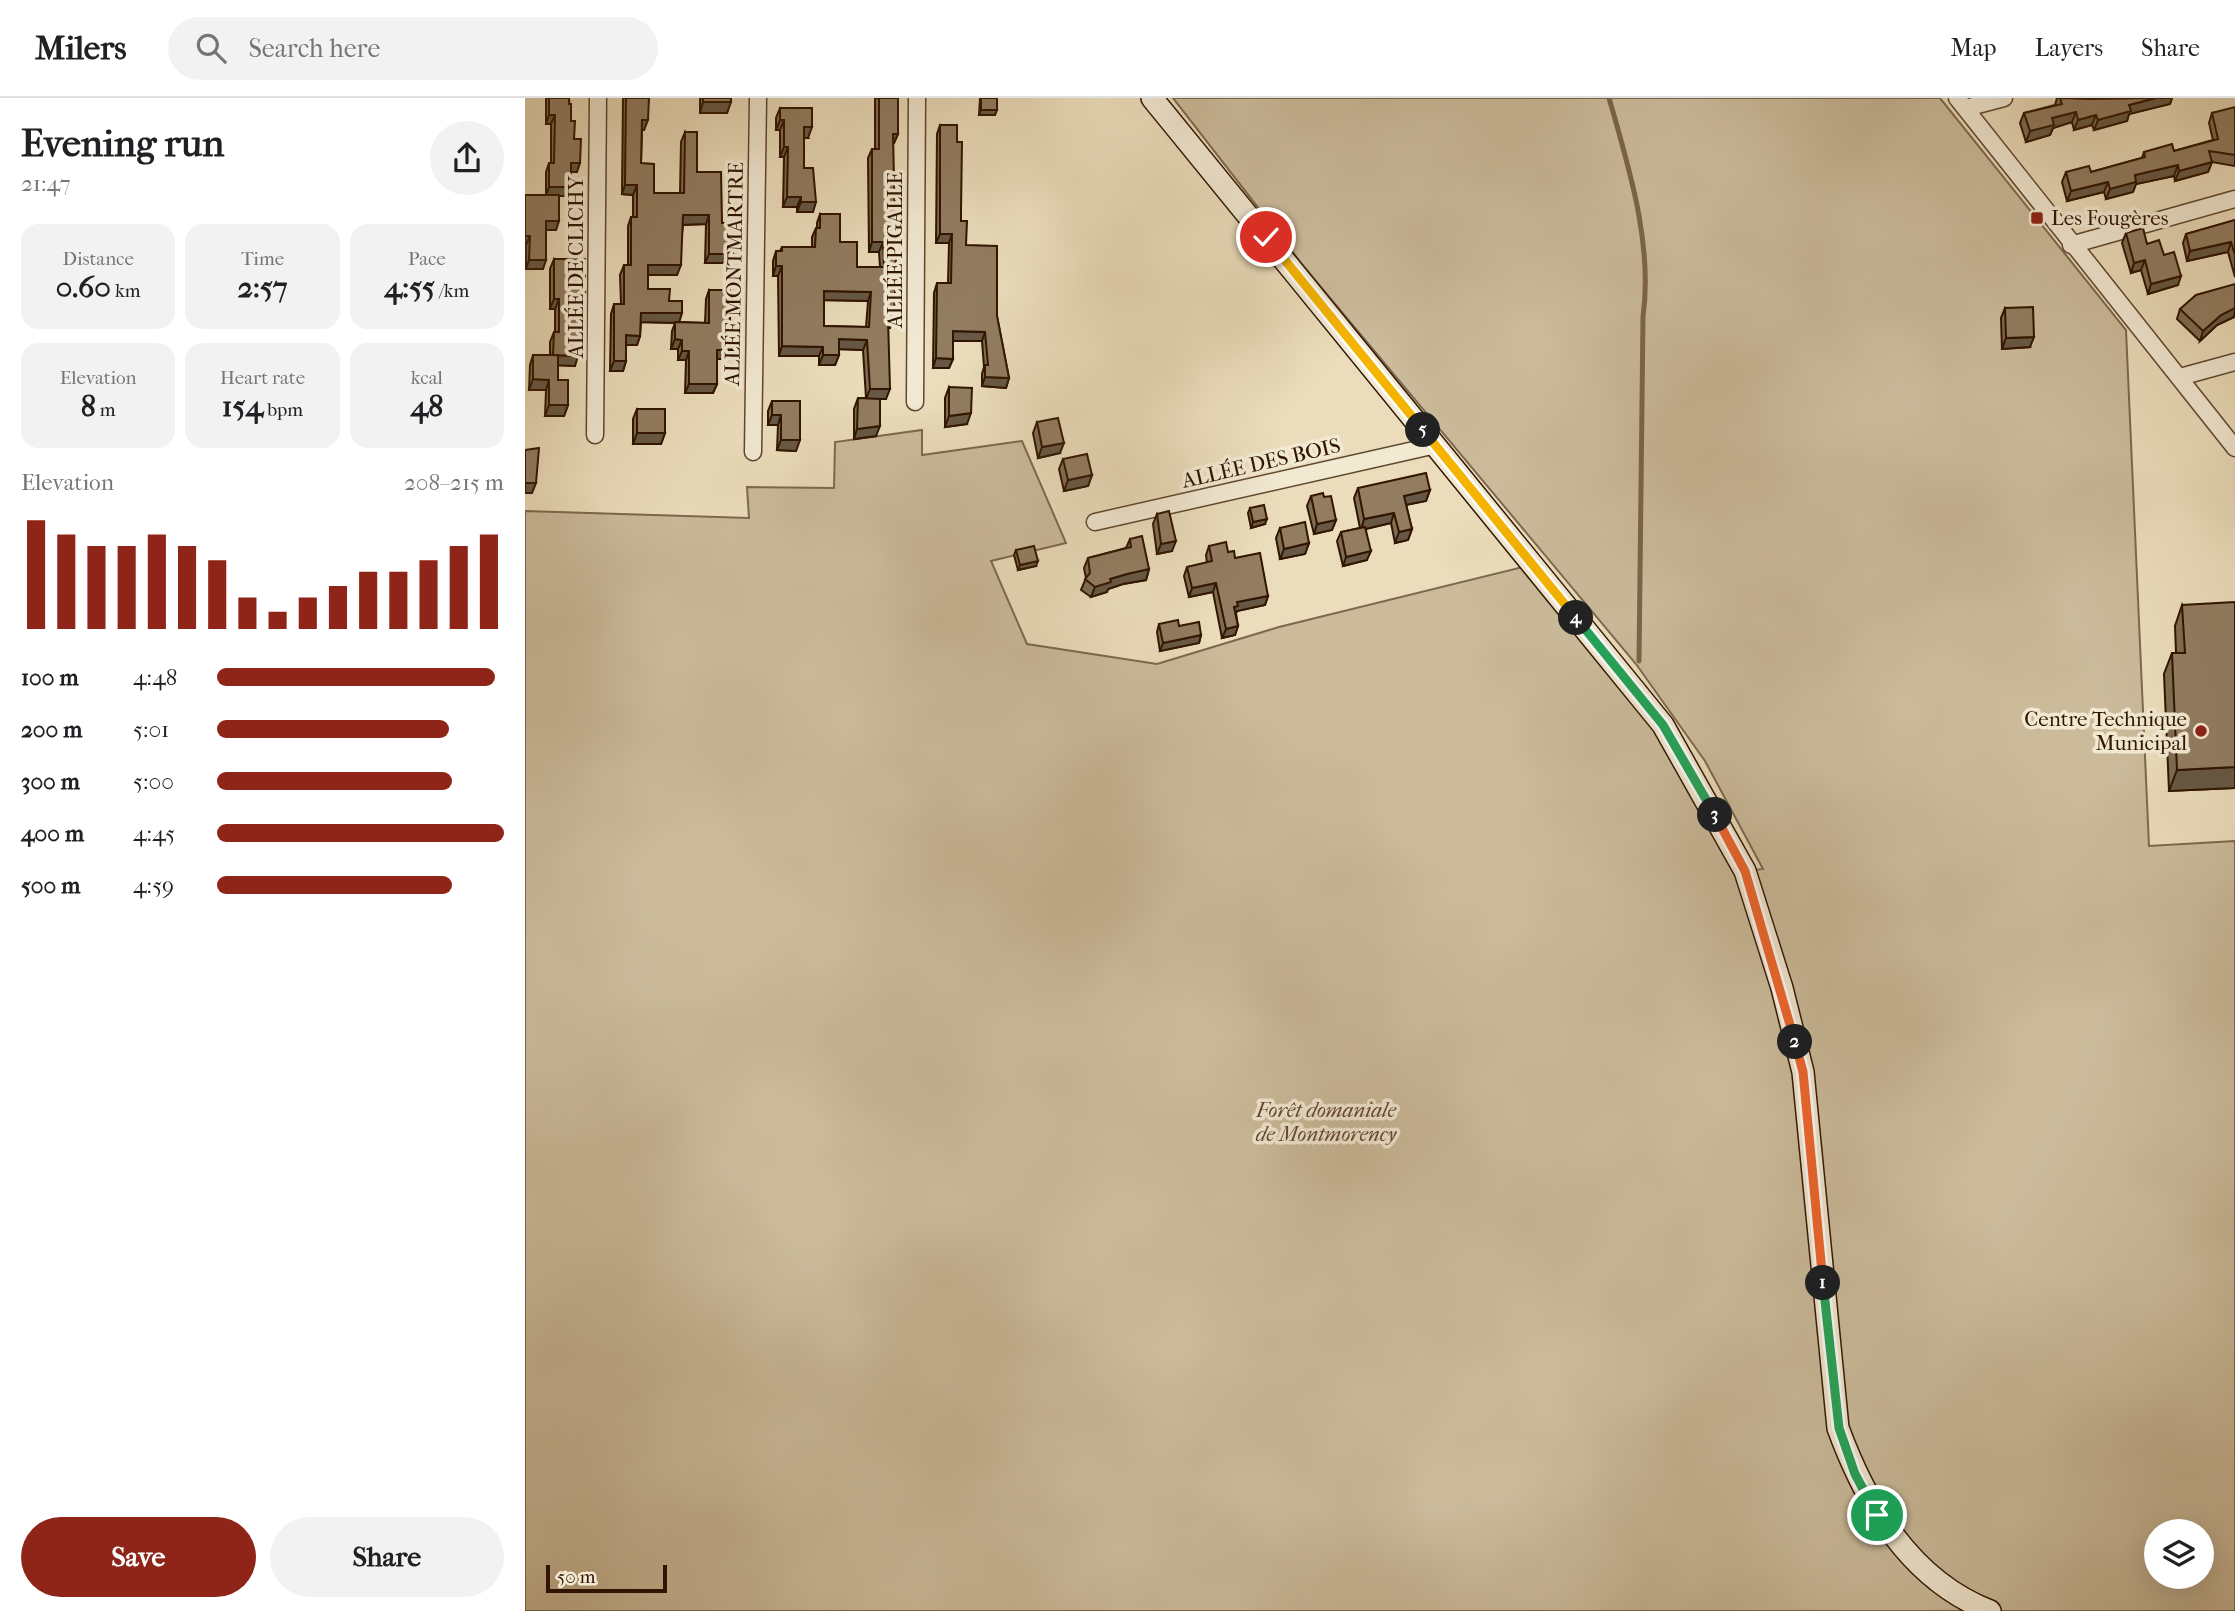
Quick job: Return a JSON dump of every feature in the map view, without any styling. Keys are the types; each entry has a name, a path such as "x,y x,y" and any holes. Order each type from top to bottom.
{"main road":[{"path":"1152,98 1663,725 1739,860 1778,975 1803,1072 1839,1428 1855,1474 1877,1515 1901,1546 1940,1580 1990,1611"}],"street":[{"name":"ALLÉE DE CLICHY","path":"595,435 598,98"},
{"name":"ALLÉE MONTMARTRE","path":"753,452 758,98"},
{"name":"ALLÉE PIGALLE","path":"915,402 917,98"},
{"path":"1962,103 2004,98"},
{"path":"1962,103 2071,245 2235,448"},
{"path":"2071,245 2235,199"},
{"path":"2180,377 2235,362"},
{"name":"ALLÉE DES BOIS","path":"1095,522 1436,445"}],"green space":[{"name":"Forêt domaniale de Montmorency","path":"1173,98 1940,98 2126,330 2149,846 2235,841 2235,1611 525,1611 525,511 749,518 747,487 834,488 835,442 922,430 922,455 1022,441 1066,543 991,561 1027,644 1157,664 1279,627 1543,562 1663,725 1745,871 1763,869 1705,761 1636,664 1305,268"}],"building":[{"path":"549,98 569,98 571,121 575,121 574,139 581,139 580,163 571,163 571,187 549,187 549,163 554,163 555,115 549,115"},
{"path":"626,98 649,98 648,120 642,120 641,163 654,164 654,193 684,193 685,132 697,132 697,172 721,172 722,223 727,223 727,240 733,240 733,254 709,254 709,215 683,215 681,265 648,265 648,289 670,289 669,301 682,301 682,313 641,313 640,336 626,335 626,361 614,361 614,304 624,304 624,265 631,265 631,217 637,217 637,185 625,185"},
{"path":"703,98 731,98 731,102 703,102"},
{"path":"879,98 898,98 898,134 893,134 896,267 894,318 888,318 890,389 870,389 867,340 839,339 839,355 823,355 823,347 782,346 782,266 776,266 776,251 782,251 782,247 815,247 820,214 840,214 840,242 857,242 857,267 884,267 883,242 872,242 872,149 879,149","holes":["824,291 871,292 869,327 824,326"]},
{"path":"981,98 997,98 997,110 981,110"},
{"path":"2060,98 2156,98 2129,105 2131,111 2098,120 2096,115 2078,120 2076,112 2052,118 2054,125 2030,131 2024,113 2062,104"},
{"path":"2235,107 2235,155 2209,151 2212,162 2179,171 2178,165 2135,175 2136,182 2110,189 2108,182 2071,191 2066,172 2089,166 2091,172 2145,157 2144,152 2172,144 2174,151 2218,139 2212,113"},
{"path":"780,108 812,108 812,127 804,127 804,168 813,168 816,202 801,202 801,197 787,197 788,147 784,147 784,120 780,120"},
{"path":"940,125 957,125 957,142 962,142 961,221 967,221 966,245 997,246 997,316 1009,378 985,377 985,365 988,365 985,332 953,331 953,359 936,358 937,283 951,283 952,234 940,234"},
{"path":"525,195 559,195 559,221 546,221 546,260 529,260 530,236 525,236"},
{"path":"2235,220 2235,255 2231,242 2190,251 2186,234"},
{"path":"2143,228 2147,244 2159,240 2164,255 2174,252 2181,276 2151,284 2145,260 2134,263 2126,233"},
{"path":"554,259 585,259 585,293 579,293 578,356 553,355 554,332 559,332 559,299 554,299"},
{"path":"2235,284 2235,308 2221,315 2203,331 2180,309 2196,295"},
{"path":"709,290 730,290 730,324 735,324 735,350 717,350 717,384 689,384 689,351 682,351 682,340 675,339 675,322 709,323"},
{"path":"2033,307 2034,337 2006,338 2005,308"},
{"path":"533,355 558,355 558,380 568,380 568,405 549,405 549,380 533,379"},
{"path":"949,387 972,388 971,413 949,416"},
{"path":"858,398 880,399 880,426 857,429"},
{"path":"772,401 800,401 800,440 781,440 781,415 772,415"},
{"path":"637,409 665,409 665,433 637,433"},
{"path":"1058,418 1064,443 1042,447 1037,422"},
{"path":"539,448 536,483 525,483 525,450"},
{"path":"1087,454 1092,475 1068,480 1063,459"},
{"path":"1426,473 1430,490 1404,496 1412,529 1399,532 1394,513 1364,519 1358,488"},
{"path":"1323,493 1324,497 1331,496 1336,520 1317,524 1311,496"},
{"path":"1264,505 1267,519 1253,522 1250,508"},
{"path":"1169,511 1176,541 1161,544 1157,514"},
{"path":"1305,522 1309,543 1284,549 1280,528"},
{"path":"1365,527 1371,551 1346,557 1341,532"},
{"path":"1142,536 1149,569 1110,579 1111,582 1095,587 1085,579 1090,573 1088,558 1131,547 1130,539"},
{"path":"1226,542 1228,552 1234,551 1235,558 1260,553 1268,596 1237,602 1238,606 1234,607 1238,626 1226,629 1216,583 1192,588 1187,567 1212,561 1209,546"},
{"path":"1034,546 1038,561 1020,565 1016,550"},
{"name":"Centre Technique Municipal","path":"2235,602 2235,767 2177,770 2172,653 2185,653 2182,605"},
{"path":"1178,620 1179,626 1199,622 1201,635 1163,643 1159,624"}],"waterway":[{"path":"1609,98 1637,206 1645,262 1639,661"}],"place":[{"name":"Les Fougères","path":"2037,218"},
{"name":"Centre Technique Municipal","path":"2201,731"}],"route":[{"path":"1266,237 1663,725 1729,838 1745,871 1782,988 1803,1072 1839,1428 1855,1474 1877,1515"}]}
